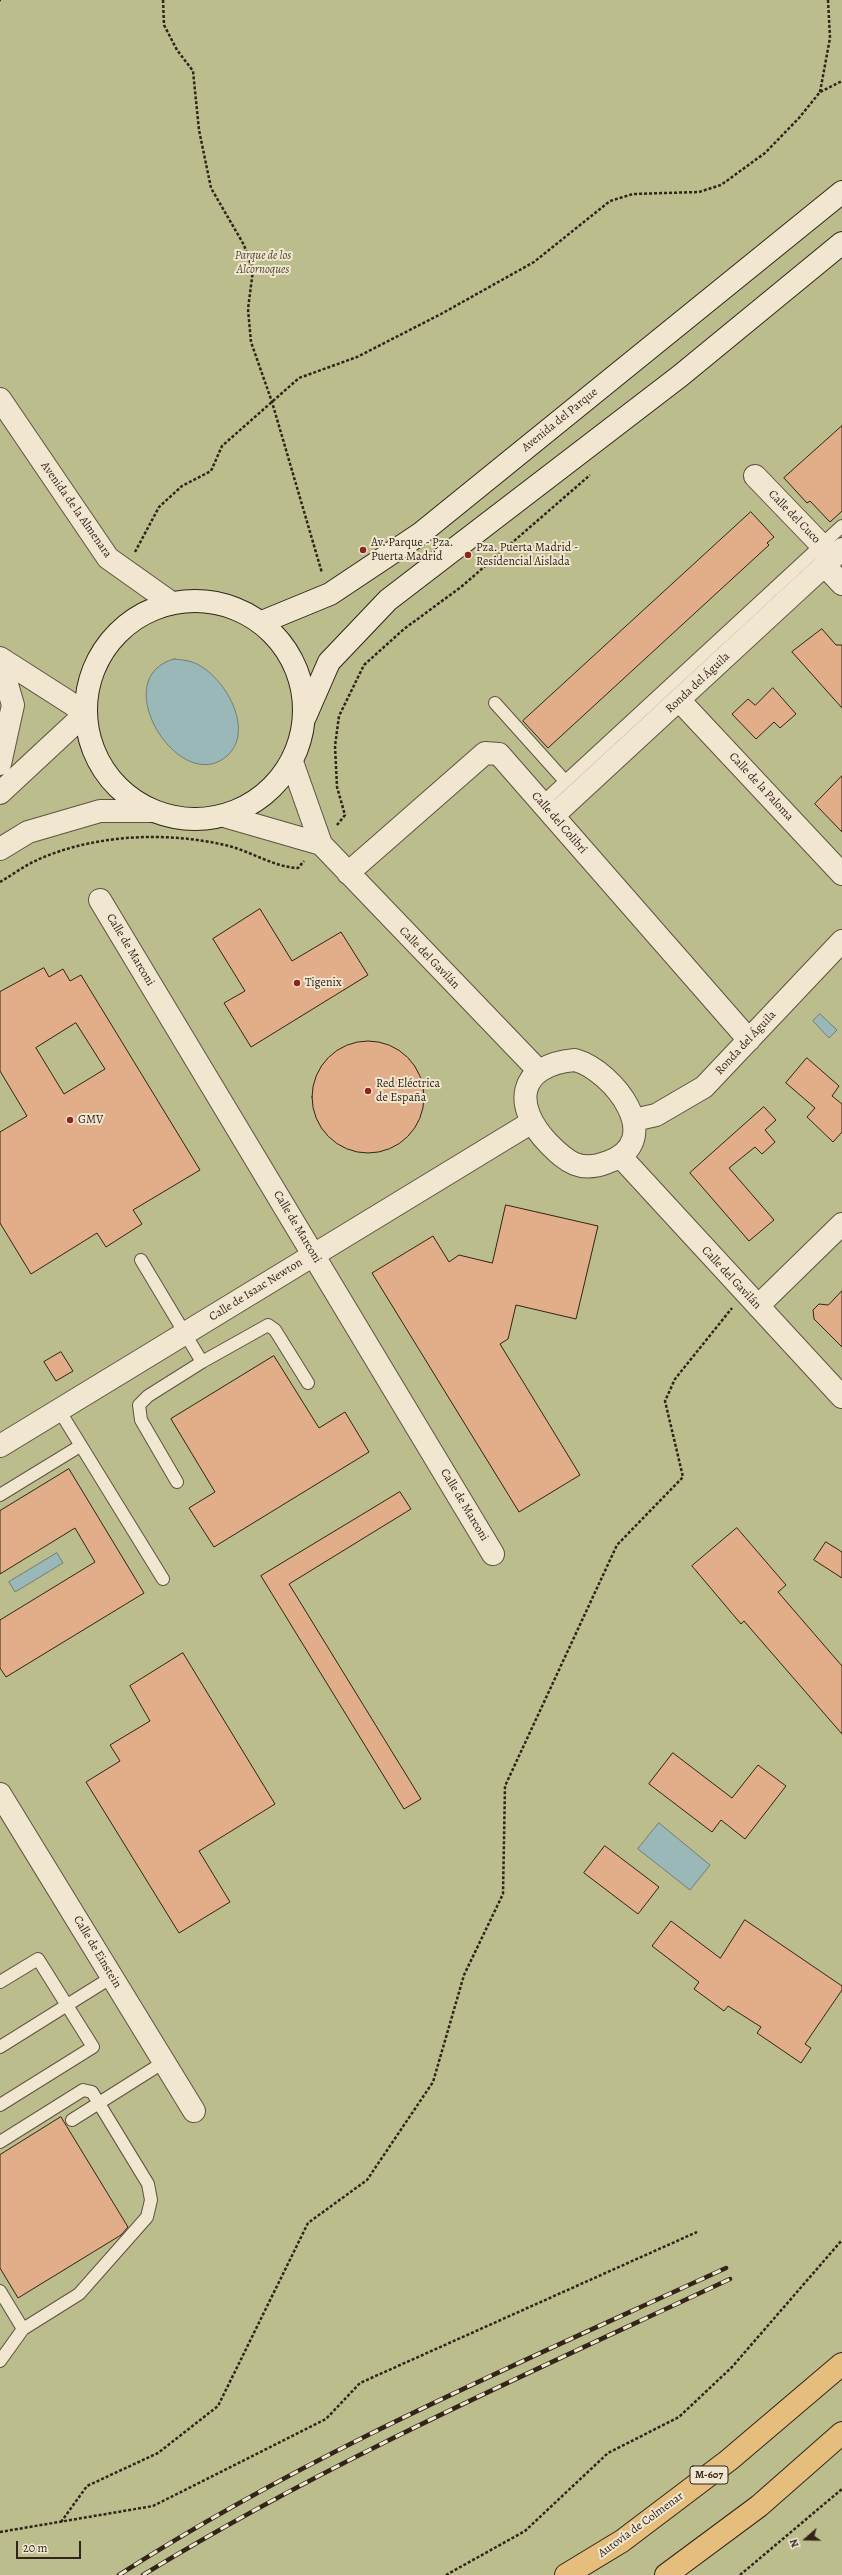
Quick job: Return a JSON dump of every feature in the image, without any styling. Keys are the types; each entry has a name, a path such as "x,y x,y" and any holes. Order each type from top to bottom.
{"highway":[{"name":"Autovía de Colmenar","path":"566,2575 622,2541 716,2469 842,2364"},
{"path":"666,2575 759,2506 842,2433"}],"street":[{"name":"Avenida del Parque","path":"262,622 330,594 420,534 842,192"},
{"path":"0,849 28,832 100,811 153,811 188,819 224,816 257,801 277,784 292,762 301,740 305,717 329,662 388,600 680,376 842,243"},
{"name":"Avenida de la Almenara","path":"0,399 108,558 170,602"},
{"name":"Calle del Cuco","path":"755,476 830,554 842,584"},
{"name":"Ronda del Águila","path":"548,810 679,700 830,554"},
{"path":"153,811 128,796 107,774 93,748 86,713 88,688 98,658 117,633 141,614 170,602 209,601 234,607 262,622 286,648 301,681 305,717"},
{"path":"0,659 86,713"},
{"path":"0,659 13,705 0,764"},
{"name":"Calle de la Paloma","path":"679,700 842,874"},
{"path":"0,793 86,713"},
{"name":"Calle del Colibrí","path":"348,873 485,753 499,754 749,1040"},
{"name":"Calle del Gavilán","path":"292,762 321,844 538,1070"},
{"path":"224,816 321,844"},
{"name":"Calle de Marconi","path":"100,900 493,1554"},
{"name":"Ronda del Águila","path":"634,1120 656,1115 704,1087 842,941"},
{"path":"575,1060 588,1064 602,1074 619,1092 634,1120 635,1134 630,1147 621,1157 591,1166 576,1165 563,1158 540,1134 532,1122 526,1106 526,1091 529,1080 538,1070 551,1063 575,1060"},
{"name":"Calle de Isaac Newton","path":"0,1446 532,1122"},
{"name":"Calle del Gavilán","path":"621,1157 842,1397"},
{"path":"751,1299 842,1224"},
{"name":"Calle de Einstein","path":"0,1794 194,2111"}],"lane":[{"path":"548,810 565,781 830,554 842,526"},
{"path":"495,703 565,781"},
{"path":"141,1260 202,1362"},
{"path":"177,1482 141,1420 139,1405 148,1396 202,1362 268,1325 275,1330 308,1383"},
{"path":"59,1410 162,1579"},
{"path":"0,1495 80,1446"},
{"path":"0,1982 38,1959 93,2047 0,2105"},
{"path":"0,2047 112,1977"},
{"path":"72,2120 164,2062"},
{"path":"0,2142 83,2090 92,2092 148,2184 151,2200 147,2217 80,2294 23,2328 0,2361"},
{"path":"0,2291 23,2328"}],"path":[{"path":"163,0 164,25 177,50 193,71 199,130 211,188 244,245 253,270 248,309 251,342 272,402 322,573"},
{"path":"820,92 830,38 828,0"},
{"path":"124,569 143,540 159,507 182,486 211,470 222,446 299,378 357,357 441,314 534,262 610,201 633,194 699,192 721,186 765,153 800,118 820,92 842,81"},
{"path":"0,882 37,860 84,845 122,839 190,839 229,846 287,868 298,868 321,844 345,815 337,787 335,746 339,716 364,665 404,629 461,587 596,470"},
{"path":"61,2522 87,2486 158,2453 218,2406 308,2223 367,2180 433,2082 464,1975 503,1894 504,1786 617,1545 682,1477 665,1401 675,1379 751,1299"},
{"path":"0,2532 153,2506 326,2419 360,2383 697,2232"},
{"path":"446,2575 526,2531 608,2453 679,2417 732,2367 842,2240"},
{"path":"740,2575 842,2489"}],"green space":[{"name":"Parque de los Alcornoques","path":"0,0 842,0 842,2575 0,2575"}],"water":[{"path":"174,659 192,662 203,668 214,677 224,688 232,702 237,716 238,730 236,743 229,754 210,764 191,762 172,750 158,731 148,710 146,688 154,670"},
{"path":"820,1014 837,1030 829,1038 813,1021"},
{"path":"57,1553 63,1563 15,1592 9,1582"},
{"path":"659,1823 710,1865 690,1890 638,1849"}],"building":[{"path":"842,426 842,511 830,522 810,501 807,503 784,478"},
{"path":"751,512 774,537 767,543 769,545 548,748 523,721"},
{"path":"822,629 836,645 842,645 842,708 792,652"},
{"path":"773,688 796,714 780,728 774,722 756,739 732,714 748,699 755,705"},
{"path":"842,776 842,832 815,804"},
{"name":"Tigenix","path":"260,909 292,961 341,932 368,975 251,1047 224,1003 245,991 213,939"},
{"name":"GMV","path":"44,968 49,977 63,969 70,981 81,975 200,1170 133,1210 142,1224 106,1247 97,1233 31,1274 0,1223 0,1132 27,1116 0,1071 0,992","holes":["76,1023 105,1069 64,1094 36,1048"]},
{"name":"Red Eléctrica de España","path":"368,1041 390,1045 408,1057 420,1075 424,1097 420,1119 408,1137 390,1149 368,1153 346,1149 328,1137 316,1119 312,1097 316,1075 328,1057 346,1045"},
{"path":"807,1058 839,1086 832,1096 842,1104 842,1132 833,1142 807,1117 815,1108 786,1083"},
{"path":"764,1107 776,1120 765,1130 775,1142 762,1154 755,1147 729,1168 774,1220 749,1241 690,1173"},
{"path":"506,1205 598,1226 576,1319 516,1305 508,1339 500,1344 580,1475 519,1512 372,1273 433,1236 449,1262 459,1255 492,1263"},
{"path":"842,1291 842,1347 814,1319 813,1310 819,1304 828,1305"},
{"path":"61,1352 73,1371 56,1381 44,1362"},
{"path":"274,1356 319,1428 345,1412 369,1452 214,1547 189,1508 215,1492 171,1419"},
{"path":"69,1469 144,1593 6,1677 0,1668 0,1620 95,1562 75,1528 0,1574 0,1511"},
{"path":"400,1492 411,1509 289,1584 421,1799 404,1809 261,1576"},
{"path":"737,1528 786,1585 778,1592 842,1666 842,1734 744,1621 741,1624 692,1566"},
{"path":"826,1542 842,1552 842,1578 814,1560"},
{"path":"183,1653 275,1804 199,1851 230,1902 179,1933 86,1782 120,1761 110,1745 150,1721 130,1686"},
{"path":"673,1753 732,1798 758,1765 786,1786 745,1839 721,1820 712,1832 649,1784"},
{"path":"605,1846 659,1887 638,1914 584,1873"},
{"path":"745,1920 842,1986 842,1990 805,2044 811,2048 801,2063 757,2033 761,2027 728,2006 724,2011 694,1989 699,1982 652,1946 671,1921 720,1958"},
{"path":"61,2117 128,2227 121,2235 18,2298 0,2268 0,2155"}],"railway":[{"path":"119,2575 191,2530 265,2488 341,2449 494,2374 726,2268"},
{"path":"143,2575 214,2533 359,2455 507,2383 730,2279"}],"place":[{"name":"Av. Parque - Pza. Puerta Madrid","path":"363,550"},
{"name":"Pza. Puerta Madrid - Residencial Aislada","path":"468,555"},
{"name":"Tigenix","path":"297,983"},
{"name":"Red Eléctrica de España","path":"368,1091"},
{"name":"GMV","path":"70,1120"}]}
